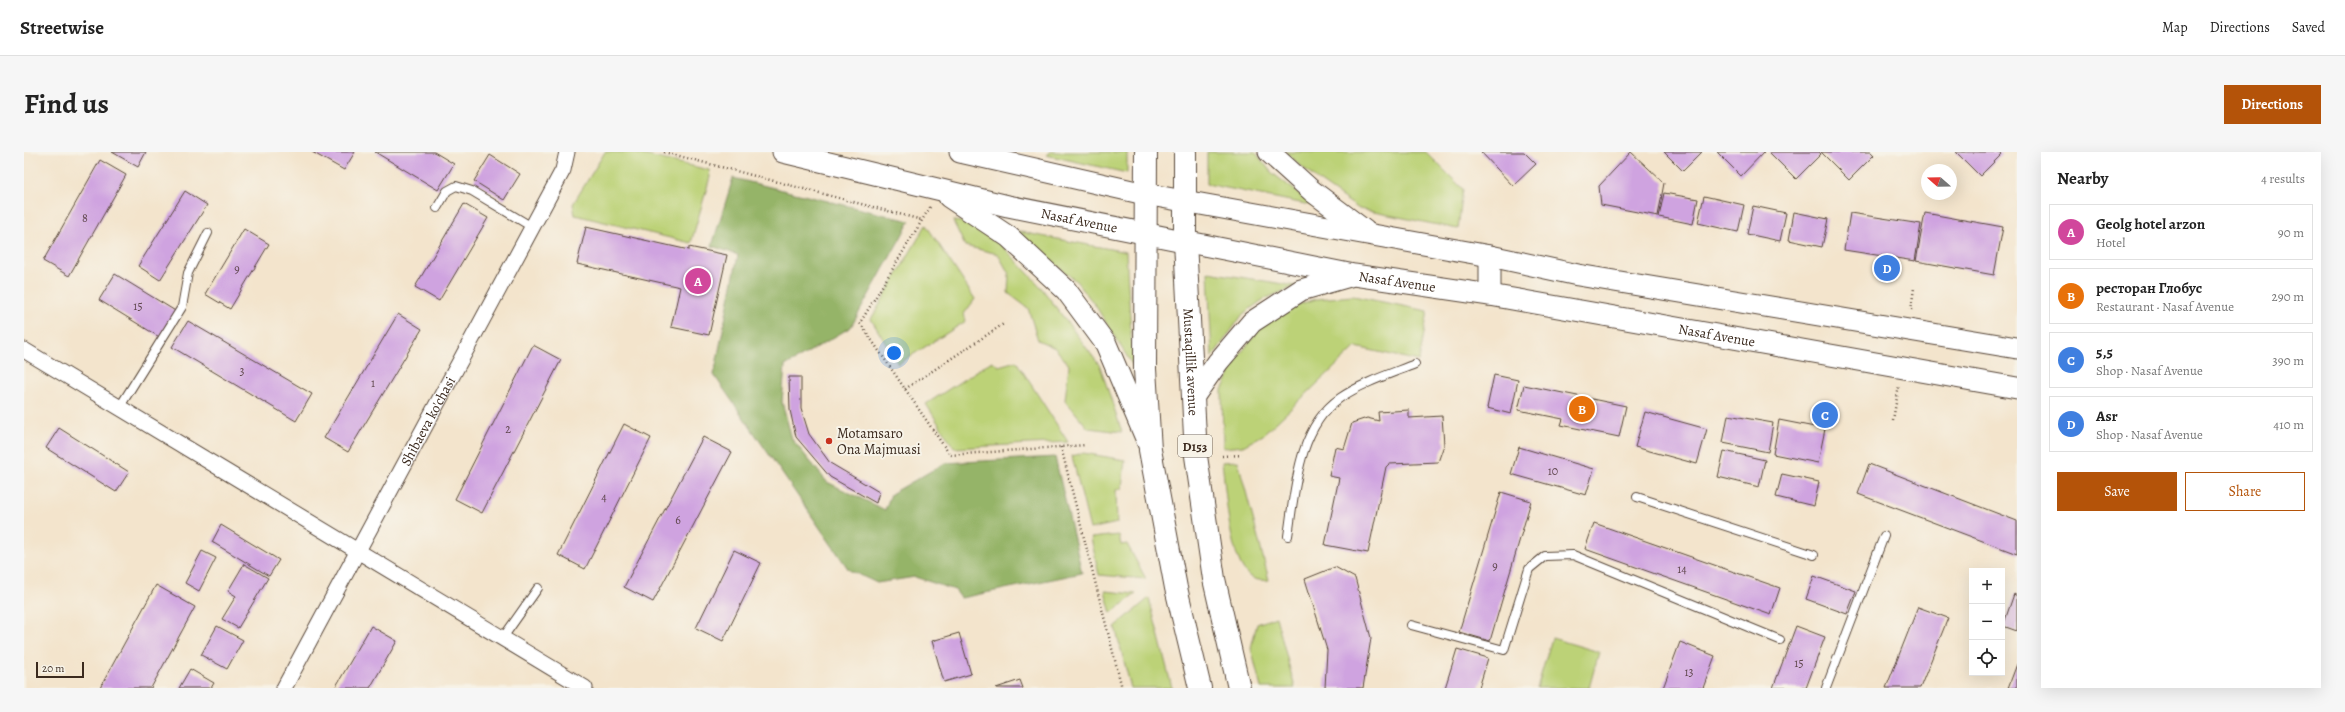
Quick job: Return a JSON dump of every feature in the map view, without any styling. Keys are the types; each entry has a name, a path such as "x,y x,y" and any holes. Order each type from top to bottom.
{"main road":[{"name":"Nasaf Avenue","path":"783,152 933,198 1008,206 1354,275 1490,295 2017,388"},
{"path":"960,152 1145,194 1186,200 1490,256 1578,275 2017,348"},
{"path":"1146,152 1145,369 1150,450 1176,588 1200,688"},
{"name":"Mustaqillik avenue","path":"1185,152 1185,241 1196,456 1214,578 1239,688"},
{"path":"1269,152 1312,191 1368,234"},
{"path":"933,198 1009,237 1066,290 1106,344 1150,450"},
{"path":"1490,256 1490,295"},
{"path":"1194,396 1218,362 1252,322 1301,290 1354,275"}],"street":[{"name":"Shibaeva ko'chasi","path":"284,688 563,170 567,152"},
{"path":"24,350 358,553 585,688"}],"lane":[{"path":"437,208 447,191 456,186 472,191 532,227"},
{"path":"120,408 182,308 188,273 208,233"},
{"path":"1288,536 1300,460 1313,426 1339,398 1361,386 1415,364"},
{"path":"1637,497 1814,555"},
{"path":"1826,688 1884,536"},
{"path":"1411,625 1504,650 1529,569 1545,556 1573,555 1780,640"},
{"path":"502,639 538,588"}],"path":[{"path":"664,152 922,220"},
{"path":"933,198 922,220 860,323 950,456 1086,445"},
{"path":"1911,310 1914,288"},
{"path":"905,389 1006,323"},
{"path":"1893,420 1899,386"},
{"path":"1061,447 1122,688"},
{"path":"1222,456 1242,455"}],"green space":[{"path":"605,152 631,152 709,170 710,177 691,243 575,215 573,204"},
{"path":"1051,152 1127,152 1127,173 1046,155"},
{"path":"1207,152 1255,152 1271,172 1315,206 1207,184"},
{"path":"1285,152 1426,152 1463,189 1458,229 1359,209 1316,179"},
{"path":"733,178 910,221 851,327 785,366 782,402 792,439 827,482 885,510 891,494 945,463 1055,457 1082,573 961,598 955,590 915,577 877,583 849,570 714,375 738,255 712,246"},
{"path":"953,221 973,223 996,239 1040,286 1100,366 1122,432 1088,428 1065,400 1069,365 1055,348 1038,340 1028,308 1008,293 1009,274 998,254 965,246"},
{"path":"926,225 975,299 964,314 966,321 898,364 871,319"},
{"path":"1015,231 1126,252 1133,366 1095,305 1077,282"},
{"path":"1208,272 1296,286 1264,299 1243,314 1212,357"},
{"path":"1353,296 1428,311 1419,361 1356,347 1263,435 1243,446 1223,448 1222,390 1238,357 1261,327 1290,307 1316,299"},
{"path":"992,361 999,366 1016,361 1068,442 954,448 926,404"},
{"path":"1083,453 1125,460 1122,489 1116,490 1117,523 1090,529 1072,456"},
{"path":"1238,461 1269,580 1257,580 1251,578 1247,574 1241,564 1232,537 1222,462"},
{"path":"1119,535 1121,545 1127,544 1146,579 1099,575 1091,538"},
{"path":"1105,591 1136,594 1111,613"},
{"path":"1149,598 1172,688 1131,688 1115,627"},
{"path":"1276,617 1295,688 1261,688 1251,648 1257,624"},
{"path":"1552,638 1599,652 1589,688 1537,688"}],"building":[{"path":"112,152 146,152 138,167"},
{"path":"312,152 355,152 344,170"},
{"path":"375,152 434,152 454,164 438,190"},
{"path":"1481,152 1524,152 1536,164 1513,186"},
{"path":"1631,152 1664,183 1658,216 1601,205 1599,186"},
{"path":"1664,152 1702,152 1683,171"},
{"path":"1717,152 1764,152 1741,176"},
{"path":"1769,152 1819,152 1821,154 1796,179"},
{"path":"1821,152 1871,152 1874,155 1849,180"},
{"path":"1956,152 2000,152 2002,154 1980,176"},
{"path":"490,155 520,174 504,200 474,181"},
{"path":"100,160 126,175 69,276 43,261"},
{"path":"185,191 207,205 160,280 138,266"},
{"path":"1664,193 1698,199 1693,224 1659,217"},
{"path":"1704,196 1744,205 1738,232 1698,223"},
{"path":"464,204 488,218 439,301 415,287"},
{"path":"1753,206 1786,213 1780,241 1747,234"},
{"path":"1794,212 1828,219 1822,247 1789,240"},
{"path":"1850,213 1921,224 1915,261 1844,250"},
{"path":"1925,213 2003,227 1994,275 1916,261"},
{"path":"586,227 689,250 689,247 727,255 709,335 671,327 680,287 577,264"},
{"path":"244,229 269,244 230,309 205,294"},
{"path":"115,274 177,312 161,338 99,300"},
{"path":"398,314 422,329 348,452 324,438"},
{"path":"188,321 312,394 296,421 172,347"},
{"path":"533,345 561,360 482,513 455,499"},
{"path":"1494,375 1518,380 1511,414 1487,408"},
{"path":"789,377 801,377 801,408 809,434 830,463 879,492 876,503 830,477 796,437 790,410"},
{"path":"1524,385 1626,406 1619,437 1561,425 1563,419 1518,410"},
{"path":"1409,410 1409,418 1442,416 1444,445 1438,462 1389,464 1386,467 1368,553 1325,545 1339,478 1329,476 1335,447 1344,449 1352,423 1367,418 1379,421 1378,412"},
{"path":"1645,412 1707,429 1697,464 1635,447"},
{"path":"1728,415 1773,423 1768,452 1723,443"},
{"path":"1779,420 1825,429 1818,463 1773,454"},
{"path":"624,424 651,438 585,569 558,555"},
{"path":"59,428 129,472 116,492 46,448"},
{"path":"703,437 732,452 653,602 624,587"},
{"path":"1519,447 1594,469 1586,495 1511,474"},
{"path":"1724,451 1765,460 1759,487 1718,477"},
{"path":"1869,464 2017,521 2017,554 1858,494"},
{"path":"1782,474 1819,482 1814,506 1776,497"},
{"path":"1501,492 1531,501 1490,641 1459,632"},
{"path":"1594,523 1780,588 1771,615 1585,549"},
{"path":"221,525 279,560 269,576 212,542"},
{"path":"734,550 761,563 723,641 696,628"},
{"path":"202,551 216,558 199,591 185,583"},
{"path":"244,564 268,578 238,628 222,619 236,596 228,591"},
{"path":"1335,567 1355,578 1371,638 1363,688 1325,688 1327,650 1305,579"},
{"path":"1814,576 1856,591 1847,614 1806,599"},
{"path":"156,585 195,607 151,688 100,688"},
{"path":"2014,594 2017,596 2017,631 2005,627 2005,620"},
{"path":"1918,607 1948,618 1920,688 1886,688"},
{"path":"217,626 243,640 227,669 201,655"},
{"path":"371,626 397,641 370,688 335,688"},
{"path":"1796,626 1825,637 1806,688 1773,688"},
{"path":"959,633 971,674 944,682 932,641"},
{"path":"1680,642 1715,656 1703,688 1663,688"},
{"path":"1457,649 1488,658 1479,688 1445,688"},
{"path":"2017,664 2017,688 2008,688"},
{"path":"190,669 214,683 211,688 179,688"},
{"path":"1020,680 1023,688 996,688"}],"place":[{"name":"Asr","path":"1887,268"},
{"name":"Geolg hotel arzon","path":"698,281"},
{"name":"ресторан Глобус","path":"1582,409"},
{"name":"5,5","path":"1825,415"},
{"name":"Motamsaro Ona Majmuasi","path":"829,441"}]}
